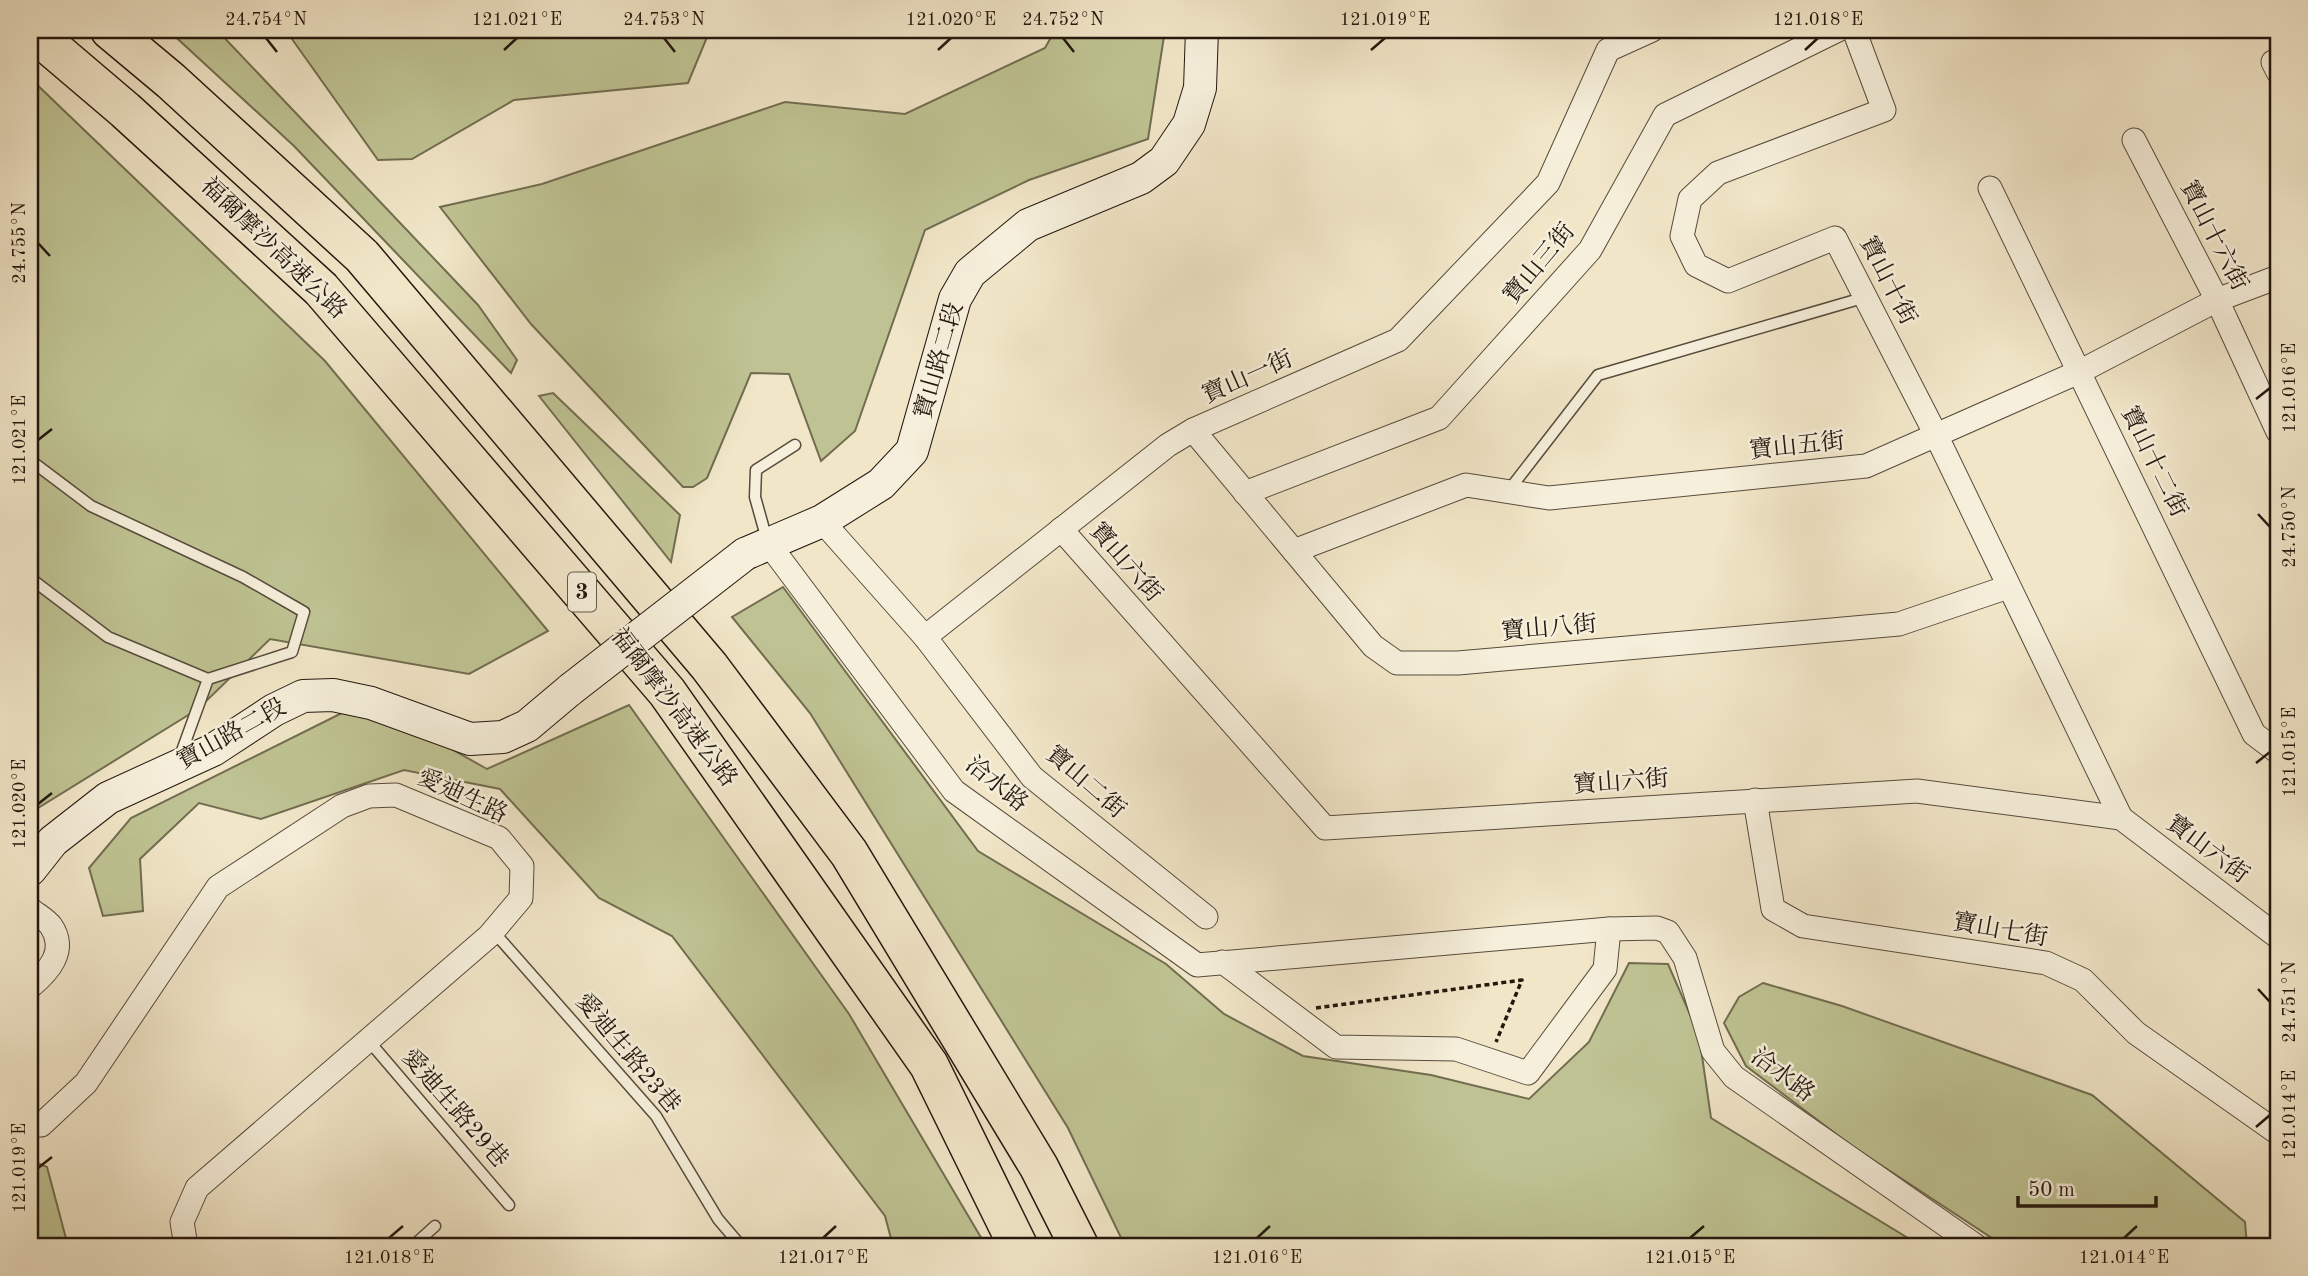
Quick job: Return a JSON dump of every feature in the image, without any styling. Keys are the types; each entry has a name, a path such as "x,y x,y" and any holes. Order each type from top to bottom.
{"highway":[{"name":"福爾摩沙高速公路","path":"31,30 125,110 321,289 667,692 929,1065 1018,1246"},
{"name":"福爾摩沙高速公路","path":"110,30 171,81 362,257 709,666 849,853 1039,1167 1079,1246"}],"street":[{"name":"寶山路二段","path":"30,870 53,841 76,820 108,798 213,750 274,710 303,696 333,695 371,703 470,739 503,737 527,726 571,689 757,548 822,521 881,484 912,451 955,299 970,273 1028,225 1141,178 1164,161 1189,124 1200,88 1202,30"},
{"name":"寶山一街","path":"925,637 1168,445 1193,430 1398,340 1548,183 1608,50 1652,30"},
{"name":"寶山三街","path":"1245,493 1439,418 1590,250 1665,115 1838,30"},
{"name":"寶山十街","path":"1854,30 1884,110 1718,173 1690,199 1682,236 1696,265 1728,281 1835,238 1936,435 2122,818"},
{"name":"寶山十六街","path":"2134,140 2217,300 2278,432"},
{"name":"寶山十二街","path":"1990,188 2081,371 2254,734 2278,752"},
{"name":"寶山五街","path":"1294,551 1466,485 1549,498 1866,466 2081,371 2217,300 2278,277"},
{"name":"寶山八街","path":"1193,430 1373,646 1396,663 1458,663 1899,624 2008,587"},
{"path":"822,521 925,637"},
{"name":"寶山六街","path":"1060,529 1325,828 1917,791 2122,818 2278,937"},
{"name":"洽水路","path":"757,548 954,792 1197,965 1609,929 1657,928 1668,932 1685,958 1713,1051 1734,1077 1976,1246"},
{"name":"寶山二街","path":"925,637 1032,777 1206,916"},
{"name":"愛迪生路","path":"30,1125 41,1125 86,1083 218,887 342,806 369,796 396,795 499,838 522,866 521,898 493,930 197,1188 182,1222 186,1246"},
{"name":"寶山七街","path":"1755,800 1773,909 1803,926 2046,963 2083,980 2136,1033 2278,1133"},
{"path":"30,909 52,927 58,950 49,971 30,986"},
{"path":"1223,962 1336,1047 1456,1049 1528,1073 1605,969 1609,929"}],"lane":[{"path":"1509,490 1598,376 1866,297"},
{"path":"757,548 756,470 795,445"},
{"path":"30,460 91,506 243,577 304,612 292,652 208,679 108,638 30,578"},
{"path":"177,767 208,679"},
{"name":"愛迪生路23巷","path":"493,930 656,1116 718,1219 741,1246"},
{"name":"愛迪生路29巷","path":"368,1041 509,1205"},
{"path":"413,1246 435,1226"}],"path":[{"path":"1289,1011 1522,980 1489,1060"}],"green space":[{"path":"168,30 217,30 478,305 517,360 511,373 294,146"},
{"path":"710,30 688,83 514,100 412,159 378,160 287,32"},
{"path":"1055,30 1165,30 1148,139 1029,180 925,230 855,431 821,461 789,374 751,373 707,478 693,487 683,487 531,324 440,207 542,184 785,102 905,114 1045,48"},
{"path":"30,78 325,361 548,631 469,674 270,639 198,709 30,813"},
{"path":"553,393 680,515 671,562 539,396"},
{"path":"783,587 978,851 1166,964 1224,1014 1303,1056 1431,1075 1529,1099 1589,1042 1629,963 1668,964 1699,1035 1711,1118 1921,1246 1125,1246 1068,1128 810,713 732,617"},
{"path":"366,701 487,769 629,705 849,1014 986,1246 893,1246 885,1216 672,936 599,898 500,789 404,770 261,819 199,803 140,859 143,911 103,916 89,868 131,818"},
{"path":"1763,983 1842,1006 2092,1095 2245,1222 2247,1246 2004,1246 1852,1146 1746,1066 1724,1023 1739,997"},
{"path":"30,1160 47,1167 68,1246 30,1246"}]}
